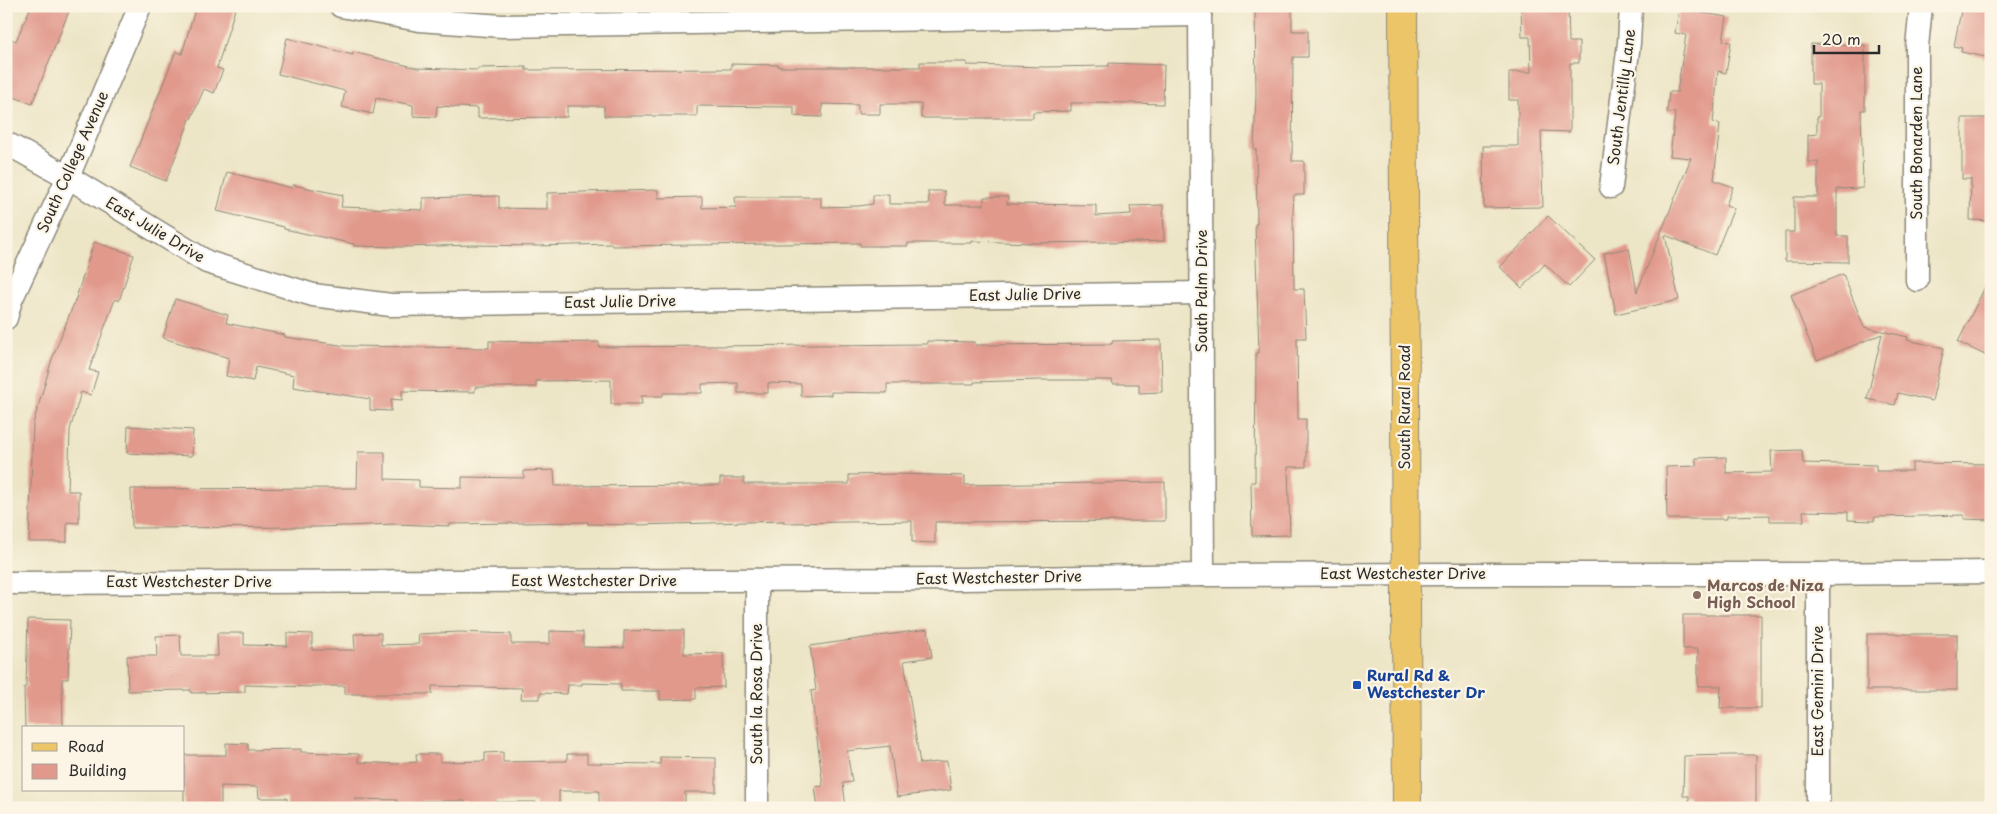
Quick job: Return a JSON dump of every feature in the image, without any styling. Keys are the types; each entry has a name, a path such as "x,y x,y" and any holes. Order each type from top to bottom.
{"main road":[{"name":"South Rural Road","path":"1403,6 1407,808"}],"street":[{"name":"South College Avenue","path":"6,318 11,300 68,177 140,6"},
{"path":"341,6 419,20 502,26 1200,11"},
{"name":"South Jentilly Lane","path":"1611,187 1629,43 1631,6"},
{"name":"South Bonarden Lane","path":"1918,280 1917,56 1921,6"},
{"name":"South Palm Drive","path":"1200,11 1203,575"},
{"name":"East Julie Drive","path":"6,143 68,177 208,262 313,295 391,306 1202,292"},
{"name":"East Westchester Drive","path":"6,583 1991,572"},
{"name":"East Gemini Drive","path":"1818,574 1818,808"},
{"name":"South la Rosa Drive","path":"757,580 757,808"}],"building":[{"path":"31,6 71,6 32,104 6,94 6,37 16,41"},
{"path":"196,6 236,6 217,68 223,70 214,93 204,89 166,181 130,167 176,51 182,54"},
{"path":"1255,6 1292,6 1292,31 1308,31 1308,57 1293,57 1292,161 1304,161 1304,195 1294,195 1293,212 1294,289 1304,289 1306,338 1297,338 1298,419 1306,419 1306,467 1288,467 1290,535 1252,536 1251,482 1255,482 1256,353 1259,353 1255,224 1257,224 1256,149 1254,149 1256,94"},
{"path":"1521,6 1568,6 1569,42 1579,42 1579,63 1570,63 1570,132 1541,131 1543,207 1484,208 1483,146 1518,146 1518,100 1509,100 1509,72 1531,72 1530,37 1522,37"},
{"path":"1962,6 1991,9 1991,58 1961,52 1962,48 1954,46"},
{"path":"1679,9 1727,17 1723,41 1731,42 1726,73 1718,71 1713,123 1720,124 1714,180 1733,187 1726,205 1734,208 1715,255 1665,235 1679,300 1616,314 1604,253 1629,248 1637,292 1691,158 1670,156 1675,113 1667,112 1669,92 1677,92 1686,35 1675,33"},
{"path":"287,38 353,55 353,52 417,68 478,70 478,68 526,67 526,70 731,69 731,64 779,65 779,67 920,67 920,62 967,62 967,65 1045,67 1109,66 1109,63 1164,65 1163,104 1071,103 1071,111 1033,112 1033,118 921,118 921,104 880,104 880,114 858,114 858,105 822,104 822,117 794,116 794,107 697,106 697,116 604,116 604,106 567,106 567,117 478,118 478,108 437,106 436,117 413,116 413,105 376,98 373,114 342,107 345,91 278,74"},
{"path":"1811,44 1865,45 1865,110 1861,110 1863,188 1837,189 1837,236 1848,236 1848,262 1785,261 1785,232 1794,232 1794,197 1818,197 1818,162 1808,162 1808,135 1817,134 1817,117 1819,117 1819,84 1811,84"},
{"path":"1962,118 1991,118 1991,221 1970,220 1971,179 1962,179"},
{"path":"227,172 292,188 293,185 343,195 341,207 423,210 423,198 499,196 499,208 547,209 547,193 658,190 658,198 702,197 702,208 736,207 735,197 821,197 821,207 859,206 873,204 873,195 889,194 889,204 929,204 928,191 945,191 945,205 984,205 984,197 1008,197 1007,204 1096,205 1096,216 1131,214 1130,206 1163,205 1164,241 1033,243 972,241 972,243 908,243 908,246 860,246 860,243 612,246 612,244 354,246 354,244 284,229 284,227 217,211"},
{"path":"1548,216 1595,260 1569,287 1545,264 1522,288 1500,267"},
{"path":"94,242 134,255 119,301 115,299 89,370 98,372 91,395 81,392 70,430 68,491 79,491 79,523 67,522 67,542 29,542 33,424 52,359 76,298"},
{"path":"1843,274 1864,327 1908,337 1907,340 1944,348 1932,401 1898,393 1895,405 1867,399 1882,334 1817,360 1791,295"},
{"path":"1991,275 1991,358 1958,342"},
{"path":"175,299 228,315 226,323 285,335 285,337 346,346 489,348 489,341 536,343 599,342 599,347 927,344 927,341 975,342 975,345 1112,344 1112,341 1161,340 1162,392 1139,393 1139,384 1113,384 1112,380 1039,380 974,382 974,384 887,384 887,393 831,392 831,395 801,396 801,384 768,383 768,393 738,393 738,383 702,384 702,393 663,393 663,396 641,396 642,404 611,404 611,380 536,381 536,387 475,387 475,392 402,391 402,400 391,399 391,411 370,410 370,399 293,387 294,375 256,367 253,381 226,376 229,358 163,338"},
{"path":"128,426 193,430 192,456 127,453"},
{"path":"1802,450 1803,463 1876,465 1876,471 1912,471 1912,463 1991,464 1991,520 1964,519 1964,515 1875,517 1874,521 1848,520 1848,512 1803,511 1804,521 1770,521 1770,515 1727,516 1727,519 1667,519 1666,467 1696,466 1696,458 1726,457 1726,473 1772,472 1771,451"},
{"path":"358,452 385,452 385,479 419,480 419,487 462,488 462,477 524,478 524,471 554,470 555,486 720,485 720,478 744,478 744,484 849,484 849,475 898,474 965,476 965,485 1165,482 1165,521 935,522 935,543 912,542 912,521 784,523 784,521 636,525 588,524 588,522 450,524 450,526 396,524 319,527 132,528 131,489 357,488"},
{"path":"1683,615 1761,615 1761,708 1720,708 1721,686 1698,686 1698,649 1683,649"},
{"path":"28,619 70,620 68,679 62,679 63,726 25,726 24,687 26,687"},
{"path":"928,629 932,657 904,661 920,764 947,761 951,790 897,797 890,746 847,751 852,782 843,783 846,808 818,808 815,787 823,786 811,691 816,690 810,646"},
{"path":"684,630 684,654 723,653 724,687 696,688 696,699 660,700 660,691 621,691 621,684 582,683 582,685 568,685 567,694 540,693 540,699 521,699 522,688 432,686 432,694 345,694 345,686 245,685 245,692 191,693 191,690 128,691 127,656 157,656 156,636 180,635 181,656 218,656 217,633 244,633 244,645 287,646 287,633 312,634 312,650 355,650 354,634 381,633 381,645 419,644 418,634 460,632 511,634 511,644 550,644 550,631 583,632 583,647 624,648 624,631"},
{"path":"1867,634 1957,634 1957,690 1867,690"},
{"path":"226,743 248,744 248,750 301,749 301,752 359,754 358,762 396,764 417,762 416,754 440,754 440,762 485,761 485,753 503,752 503,762 567,761 567,754 587,754 587,763 660,764 660,757 716,758 716,792 685,792 685,808 599,808 599,791 559,791 559,808 536,808 536,802 496,802 496,808 465,808 465,801 421,801 421,808 397,808 397,800 355,799 354,808 287,808 287,798 259,798 258,787 221,786 221,808 184,808 185,755 226,755"},
{"path":"1756,755 1756,808 1689,808 1689,796 1683,796 1684,756"}],"place":[{"name":"Marcos de Niza High School","path":"1697,595"},
{"name":"Rural Rd & Westchester Dr","path":"1357,685"}]}
